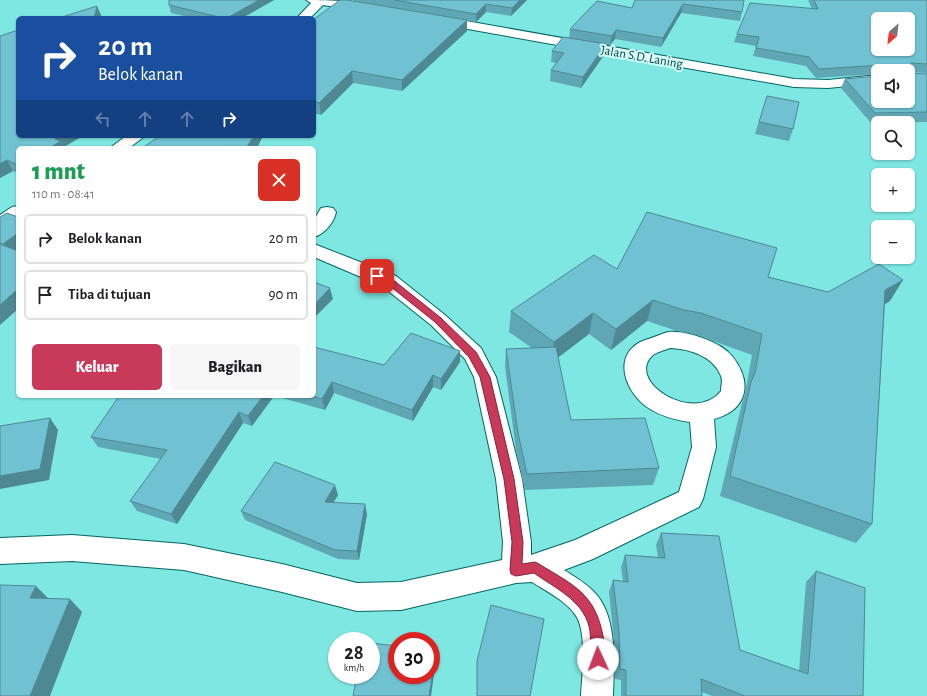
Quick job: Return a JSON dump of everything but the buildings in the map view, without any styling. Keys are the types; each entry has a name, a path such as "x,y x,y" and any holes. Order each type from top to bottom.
{"street":[{"path":"305,16 316,1 341,1 382,11"},
{"name":"Jalan S.D. Laning","path":"428,19 794,83 828,84 871,80"},
{"path":"121,146 134,138"},
{"path":"0,208 16,209"},
{"path":"0,223 16,211"},
{"path":"316,229 326,218 327,212"},
{"path":"316,251 389,281 438,320 473,354 485,377 509,479 517,542 525,569 574,593 586,605 595,626 598,644 597,696"},
{"path":"0,551 72,548 184,557 282,578 357,597 401,596 525,569 583,550 690,499 704,446 702,414"}],"route":[{"path":"377,276 389,281 407,294 438,320 473,354 485,377 509,479 517,542 516,570 535,568 574,593 586,605 595,626 598,644 598,659"}]}
